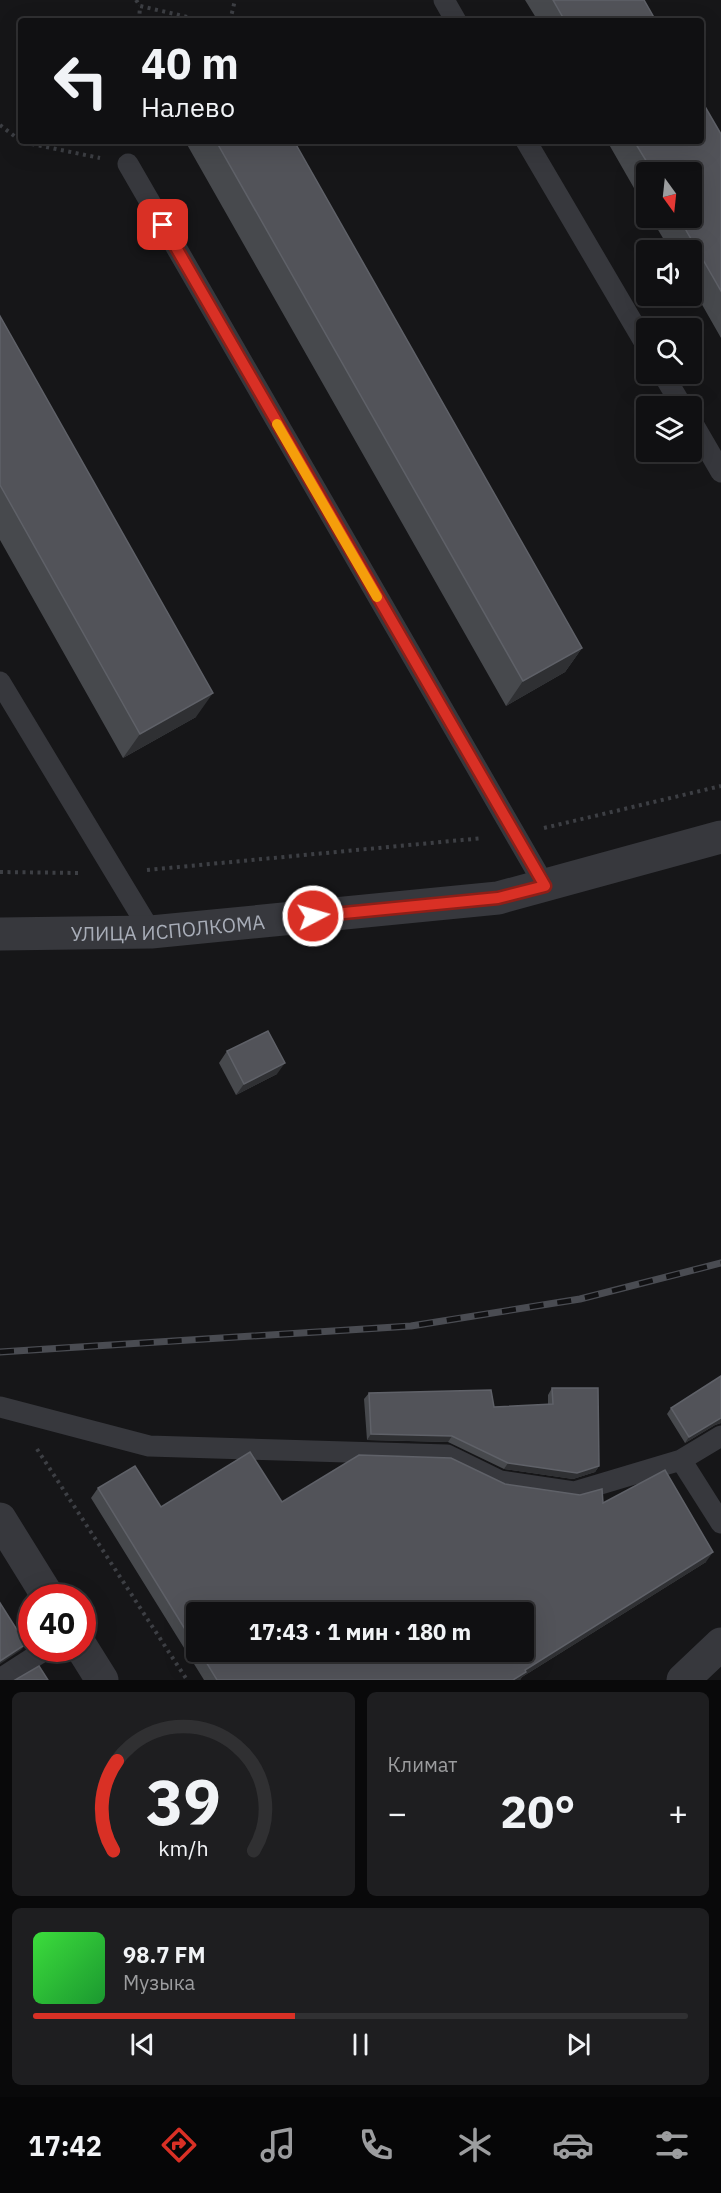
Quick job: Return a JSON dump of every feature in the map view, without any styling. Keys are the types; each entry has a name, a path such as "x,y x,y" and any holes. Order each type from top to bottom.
{"street":[{"name":"УЛИЦА ИСПОЛКОМА","path":"0,934 151,932 498,898 721,837"},
{"path":"0,1520 40,1584"},
{"path":"683,1680 721,1644"},
{"path":"91,1662 102,1680"}],"lane":[{"path":"444,0 454,18"},
{"path":"528,144 636,328"},
{"path":"128,164 545,886"},
{"path":"702,439 721,472"},
{"path":"0,682 151,932"},
{"path":"6,1408 150,1446 447,1455 500,1481 574,1492 681,1460 721,1436"},
{"path":"681,1460 721,1523"},
{"path":"0,1679 26,1662"}],"path":[{"path":"136,0 140,6 139,18"},
{"path":"231,18 236,0"},
{"path":"140,6 192,18"},
{"path":"0,125 18,139"},
{"path":"32,144 128,164"},
{"path":"0,873 115,874 514,835 721,786"},
{"path":"6,1408 187,1680"}],"building":[{"path":"553,0 644,0 654,18 563,18"},
{"path":"704,105 721,134 721,291 702,258 702,240 692,240 685,228 702,228 702,162 647,162 636,144 704,144"},
{"path":"218,144 296,144 582,648 523,681"},
{"path":"0,316 213,693 140,734 0,485"},
{"path":"268,1031 285,1063 244,1084 227,1051"},
{"path":"721,1376 721,1418 689,1437 671,1408"},
{"path":"552,1388 598,1388 599,1466 577,1473 508,1463 452,1436 371,1434 369,1393 491,1390 494,1407 553,1404"},
{"path":"250,1452 282,1502 359,1455 451,1458 505,1484 580,1495 602,1489 603,1503 665,1470 713,1552 525,1670 526,1672 513,1680 217,1680 206,1662 534,1662 534,1602 186,1602 186,1631 98,1488 135,1466 161,1507"},
{"path":"0,1603 18,1631 18,1649 0,1661"},
{"path":"39,1666 48,1680 15,1680"}],"railway":[{"path":"0,1352 411,1326 580,1299 721,1263"}],"slow traffic":[{"path":"277,424 377,597"}],"route":[{"path":"163,225 545,886 498,898 313,916"}]}
